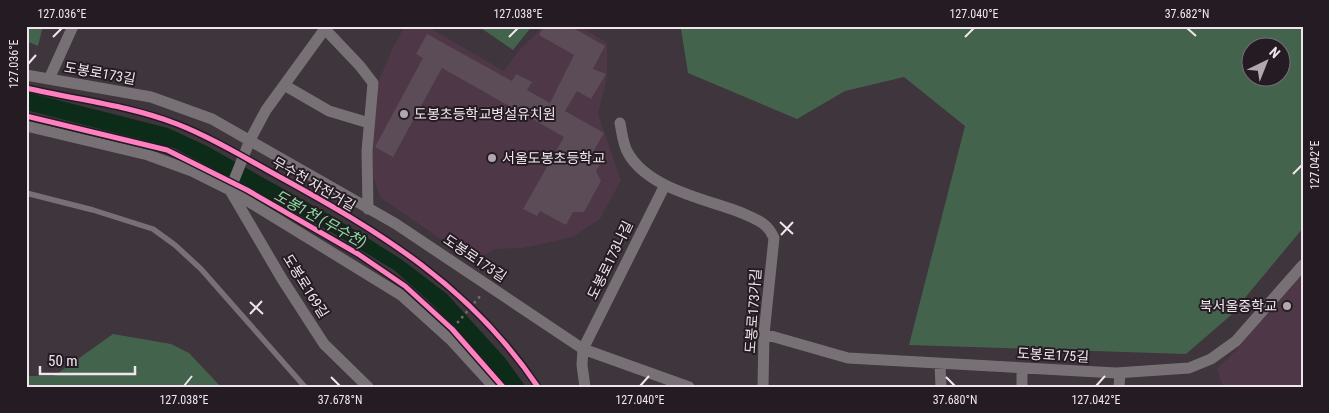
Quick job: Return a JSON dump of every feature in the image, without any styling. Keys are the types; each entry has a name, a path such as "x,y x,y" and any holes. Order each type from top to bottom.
{"street":[{"path":"49,79 73,26"},
{"path":"231,188 249,143 266,110 325,27 374,84 369,123 368,209"},
{"name":"도봉로173길","path":"26,75 151,97 212,119 249,143 396,224 583,348 689,387"},
{"path":"284,85 329,111 369,123"},
{"path":"620,123 627,152 643,171 665,185"},
{"name":"도봉로169길","path":"26,126 148,155 231,188 401,295 452,341 494,387"},
{"name":"도봉로173가길","path":"665,185 766,224 774,238 764,334 763,387"},
{"name":"도봉로173나길","path":"583,348 665,185"},
{"name":"도봉로169길","path":"231,188 282,279 324,344 368,387"},
{"name":"도봉로175길","path":"764,334 848,358 940,365 1120,373 1189,368 1211,359 1236,341 1303,265"},
{"path":"583,348 582,365 585,387"},
{"path":"940,365 941,387"},
{"path":"1022,369 1022,387"},
{"path":"1119,387 1120,373"}],"lane":[{"path":"26,193 93,210 153,229 175,245 201,269 305,387"}],"path":[{"path":"452,329 488,285"},
{"path":"464,301 477,313"},
{"path":"447,324 459,336"}],"shaded area":[{"path":"26,26 43,26 38,46 26,41"},
{"name":"서울도봉초등학교","path":"405,26 426,26 504,71 519,50 536,34 541,26 580,26 607,43 607,77 598,114 621,180 600,219 573,237 523,248 496,249 482,256 464,243 448,244 381,198 373,177 370,139 379,80 393,47"},
{"path":"478,26 532,26 513,50"},
{"path":"678,26 1303,26 1303,228 1230,316 1186,354 909,345 965,126 904,77 845,91 797,119 688,73 681,29"},
{"name":"북서울중학교","path":"1303,267 1303,387 1223,387 1217,369 1242,344"},
{"path":"113,334 171,344 189,353 221,387 26,387 26,376 54,376"}],"water":[{"name":"도봉1천 (무수천)","path":"26,92 168,128 207,146 337,219 401,259 447,294 505,358 526,387 505,387 483,358 431,303 394,270 331,232 174,148 26,110"}],"building":[{"path":"544,26 570,26 605,46 593,69 606,74 591,99 577,91 565,111 604,133 589,159 600,165 596,171 601,181 584,212 573,212 566,225 540,211 537,216 523,209 564,137 442,68 393,157 375,147 423,58 416,54 427,34 512,81 516,74 532,82 527,90 550,103 574,55 539,35"}],"cycle path":[{"name":"무수천 자전거길","path":"26,88 121,107 159,117 216,142 316,197 388,241 422,265 453,291 483,319 512,351 538,387"},
{"path":"26,116 167,150 247,190 358,254 405,286 452,329 503,387"}],"place":[{"name":"도봉초등학교병설유치원","path":"404,114"},
{"name":"서울도봉초등학교","path":"492,158"},
{"name":"북서울중학교","path":"1287,306"}]}
